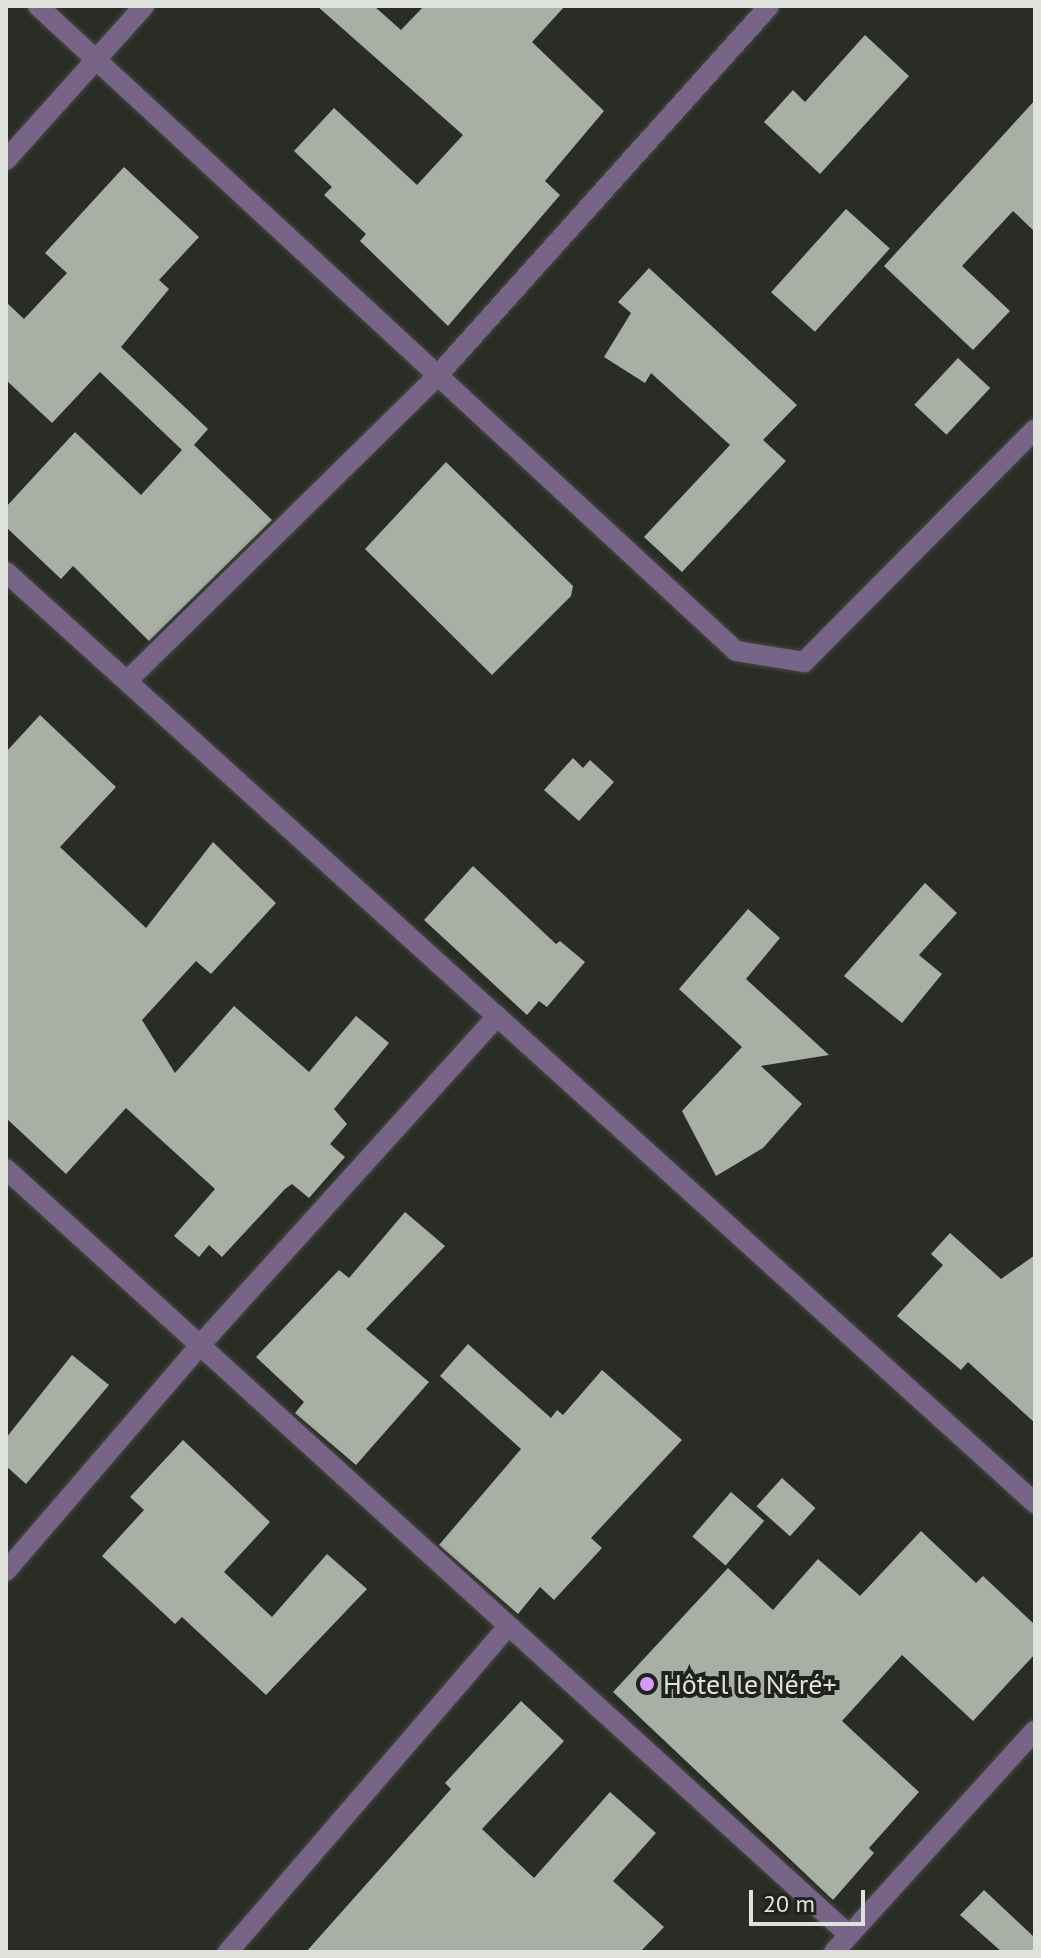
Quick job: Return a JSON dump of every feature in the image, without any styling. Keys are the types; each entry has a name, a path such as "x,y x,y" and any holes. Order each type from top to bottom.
{"street":[{"path":"38,6 736,651 804,662 1035,429"},
{"path":"6,160 144,6"},
{"path":"129,679 439,374 769,6"},
{"path":"6,572 129,679 495,1019 1035,1503"},
{"path":"6,1571 202,1343 495,1019"},
{"path":"6,1169 202,1343 507,1628 849,1935"},
{"path":"228,1952 507,1628"},
{"path":"834,1952 1035,1730"}],"building":[{"path":"317,6 374,6 401,30 424,6 565,6 532,42 604,111 545,181 560,195 448,326 360,241 366,234 324,195 332,187 294,151 334,108 417,185 463,135"},
{"path":"865,35 909,76 820,174 764,122 793,90 805,102"},
{"path":"1035,100 1035,232 1013,211 962,266 1010,311 973,350 884,266"},
{"path":"124,167 199,237 159,280 169,289 121,347 208,429 194,445 272,520 149,641 73,566 61,579 6,527 6,507 75,432 141,495 182,450 100,372 52,423 6,380 6,302 24,319 67,273 45,253"},
{"path":"846,209 890,248 815,332 771,292"},
{"path":"649,268 797,405 763,440 786,461 682,572 644,537 730,445 651,373 645,383 604,357 631,313 618,302"},
{"path":"958,358 990,388 947,435 914,405"},
{"path":"446,462 573,586 571,596 492,675 365,549"},
{"path":"40,715 116,787 60,847 146,928 213,842 276,903 211,974 196,961 142,1020 175,1073 234,1006 309,1072 356,1016 389,1043 334,1109 347,1124 330,1144 345,1157 309,1198 292,1184 285,1189 222,1257 209,1245 199,1257 174,1236 215,1189 126,1108 66,1174 6,1118 6,752"},
{"path":"573,758 583,768 590,760 614,782 579,821 544,790"},
{"path":"473,866 556,944 560,941 585,962 547,1007 539,1001 527,1015 424,920"},
{"path":"925,883 957,913 919,955 942,974 902,1023 844,976"},
{"path":"748,909 780,938 746,979 829,1055 761,1066 802,1104 763,1148 716,1176 682,1111 742,1047 679,989"},
{"path":"405,1212 445,1246 366,1329 429,1382 356,1465 295,1413 304,1402 256,1357 339,1270 349,1278"},
{"path":"950,1233 1001,1279 1035,1255 1035,1423 968,1362 961,1370 897,1316 943,1265 931,1254"},
{"path":"468,1344 551,1418 557,1410 563,1415 602,1370 682,1440 591,1538 602,1548 554,1600 540,1587 518,1614 439,1545 521,1449 440,1376"},
{"path":"72,1355 109,1385 26,1484 6,1466 6,1438"},
{"path":"183,1440 270,1522 224,1572 272,1617 327,1554 367,1589 266,1695 182,1617 175,1624 102,1556 144,1510 130,1497"},
{"path":"782,1478 815,1508 790,1536 757,1506"},
{"path":"731,1492 764,1521 725,1565 692,1537"},
{"path":"921,1531 976,1583 983,1576 1035,1625 1035,1654 973,1721 902,1655 842,1721 919,1792 869,1848 874,1853 833,1900 613,1692 728,1568 773,1610 818,1559 860,1596"},
{"path":"521,1701 564,1741 482,1829 534,1878 610,1792 656,1833 613,1881 664,1927 640,1952 306,1952 451,1789 445,1783"},
{"path":"984,1890 1035,1938 1035,1952 1002,1952 960,1915"}],"place":[{"name":"Hôtel le Néré+","path":"647,1684"}]}
